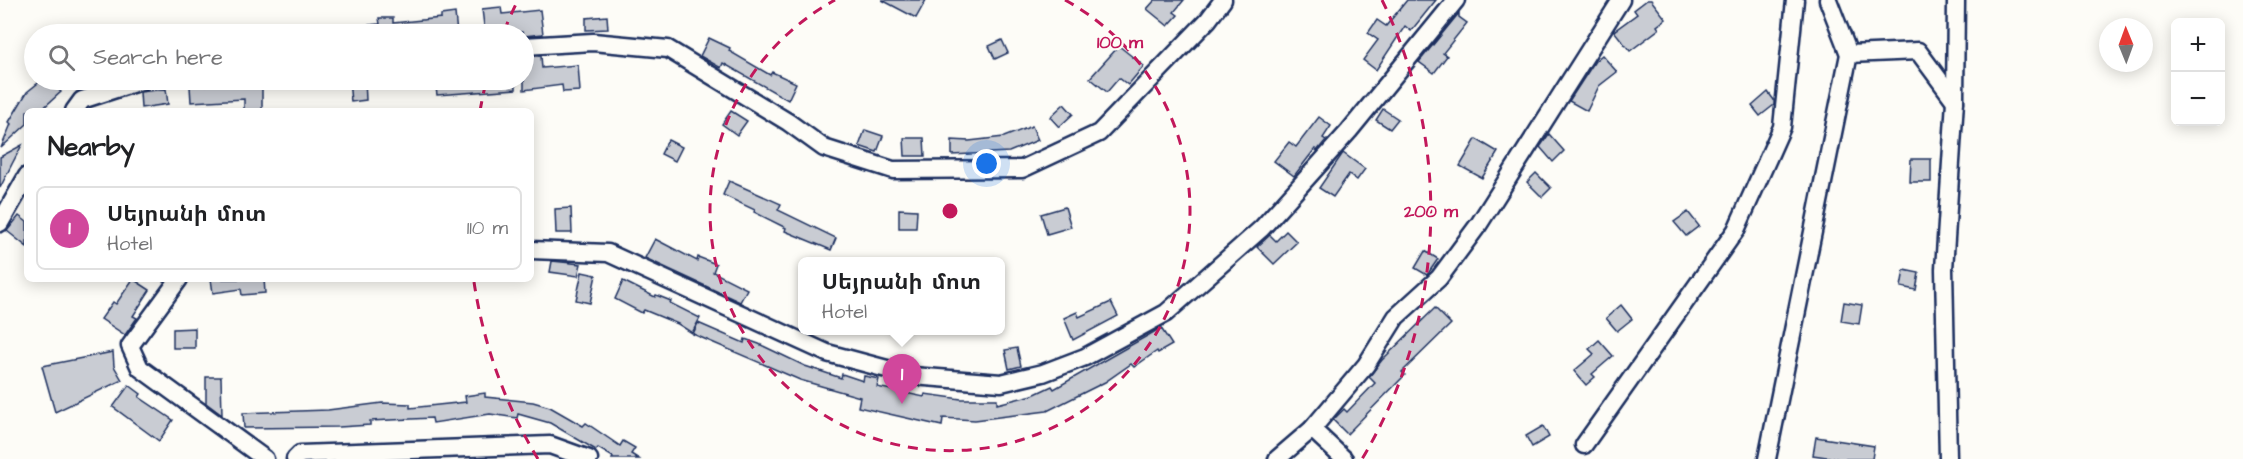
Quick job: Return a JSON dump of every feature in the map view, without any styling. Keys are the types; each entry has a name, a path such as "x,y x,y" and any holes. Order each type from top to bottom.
{"street":[{"path":"534,45 593,42 668,49 789,122 824,148 893,170 1022,169 1099,133 1208,20 1223,0"},
{"path":"534,250 608,253 827,353 913,376 1001,383 1043,373 1086,357 1166,313 1262,228 1349,132 1456,0"},
{"path":"1277,459 1312,429 1366,365 1396,317 1439,278 1479,224 1621,0"},
{"path":"1584,445 1736,230 1782,127 1794,0"},
{"path":"1767,459 1849,54 1828,0"},
{"path":"1948,459 1944,270 1955,101 1956,0"},
{"path":"1849,54 1918,51 1955,101"},
{"path":"76,108 82,100 113,90"},
{"path":"0,223 24,181"},
{"path":"176,282 130,346 140,368 265,459"},
{"path":"1312,429 1344,459"},
{"path":"295,459 300,454 550,445 589,459"}],"building":[{"path":"882,0 926,0 916,18"},
{"path":"1155,0 1184,0 1174,12 1178,15 1168,26 1147,9"},
{"path":"1407,0 1436,0 1411,31 1405,26 1376,70 1363,60 1378,40 1368,33 1377,20 1386,26"},
{"path":"1647,0 1651,0 1666,19 1657,26 1659,29 1630,51 1614,31 1637,14 1634,10"},
{"path":"501,7 502,14 540,10 543,34 534,35 534,24 484,24 482,9"},
{"path":"455,13 456,24 380,24 379,18 393,18 393,23 441,18 441,15"},
{"path":"1459,13 1459,17 1467,23 1443,53 1447,56 1434,73 1419,62"},
{"path":"607,16 608,29 586,30 586,18"},
{"path":"709,38 730,48 729,51 770,75 772,72 796,83 788,100 723,63 721,68 700,56"},
{"path":"1002,40 1008,53 995,59 989,46"},
{"path":"1119,46 1144,66 1128,85 1119,78 1107,92 1090,78"},
{"path":"1602,55 1617,72 1599,86 1587,111 1569,101 1595,61"},
{"path":"534,56 541,56 542,68 578,65 580,91 563,92 562,85 534,89"},
{"path":"30,90 59,90 61,92 43,108 24,108 24,127 1,148 11,124 9,122"},
{"path":"166,90 168,104 141,108 140,92"},
{"path":"190,90 262,90 262,108 244,108 244,99 191,102"},
{"path":"350,90 366,90 366,100 351,102"},
{"path":"436,90 503,90 437,95"},
{"path":"1768,92 1774,100 1774,105 1760,116 1752,106"},
{"path":"1064,104 1073,114 1059,127 1050,117"},
{"path":"1383,109 1398,119 1390,129 1376,120"},
{"path":"731,111 747,121 737,135 722,124"},
{"path":"1319,117 1331,126 1323,138 1326,140 1317,151 1315,149 1294,176 1274,161 1289,142 1296,147"},
{"path":"1032,126 1038,140 1009,152 952,155 952,140 969,141 1004,137"},
{"path":"865,130 883,136 877,152 859,146"},
{"path":"1549,134 1564,151 1553,162 1540,147"},
{"path":"904,138 924,138 925,156 905,156"},
{"path":"1476,139 1498,152 1482,178 1460,166"},
{"path":"668,140 682,147 675,161 661,154"},
{"path":"22,145 12,164 0,188 0,157"},
{"path":"1343,153 1365,169 1357,180 1349,174 1333,197 1319,188"},
{"path":"1911,159 1931,159 1931,182 1910,182"},
{"path":"1536,173 1551,188 1542,197 1527,182"},
{"path":"729,181 781,204 778,210 836,238 831,250 785,231 786,228 754,212 755,210 723,195"},
{"path":"1065,207 1071,227 1047,234 1041,214"},
{"path":"571,208 572,233 556,233 555,209"},
{"path":"899,209 917,210 916,228 899,228"},
{"path":"1688,212 1699,226 1686,236 1674,222"},
{"path":"19,216 24,220 24,245 7,231"},
{"path":"1286,231 1297,242 1274,264 1257,247 1270,235 1276,241"},
{"path":"655,239 697,261 698,257 716,264 713,272 747,289 740,302 645,258"},
{"path":"1425,251 1438,259 1427,275 1415,268"},
{"path":"552,261 581,264 578,276 550,272"},
{"path":"1904,270 1919,273 1916,290 1901,287"},
{"path":"582,272 596,275 590,303 576,300"},
{"path":"623,281 655,297 656,295 671,301 670,303 700,318 692,333 678,324 644,310 642,313 615,299"},
{"path":"131,282 138,282 150,290 133,316 137,318 125,335 101,319 113,302 116,304"},
{"path":"211,282 264,282 265,293 242,295 241,289 213,293"},
{"path":"1111,302 1118,316 1073,340 1064,318 1077,312 1079,317"},
{"path":"1844,302 1862,305 1859,324 1841,321"},
{"path":"1621,305 1632,319 1617,331 1606,318"},
{"path":"1435,308 1451,324 1402,372 1405,375 1347,434 1333,420 1344,409 1347,412 1375,383 1369,377 1382,360"},
{"path":"698,323 744,343 745,339 759,344 805,366 841,378 842,374 863,381 864,376 879,379 877,387 924,397 925,394 961,399 997,399 997,404 1033,395 1052,386 1054,389 1161,328 1172,345 1158,353 1157,351 1134,367 1131,364 1105,382 1047,411 975,420 943,418 942,426 858,407 860,397 800,380 693,334"},
{"path":"195,328 195,348 173,348 173,329"},
{"path":"1599,340 1613,356 1592,374 1595,377 1586,385 1574,371 1594,354 1589,349"},
{"path":"1017,348 1021,366 1009,369 1005,350"},
{"path":"113,352 114,366 122,380 55,412 42,366"},
{"path":"206,377 221,377 222,415 206,403"},
{"path":"129,385 141,394 139,397 173,420 159,441 113,407"},
{"path":"485,393 485,397 533,402 550,407 583,426 586,423 620,446 623,441 635,448 631,454 639,459 612,459 613,457 598,448 596,450 550,423 518,414 517,418 490,414 433,423 432,418 370,421 370,425 339,427 244,428 243,413 328,410 382,403 410,404 410,408 466,402 465,396"},
{"path":"1543,426 1549,437 1532,447 1526,436"},
{"path":"1816,437 1874,446 1872,459 1840,459 1813,455"}],"place":[{"name":"Սեյրանի մոտ","path":"902,404"}]}
